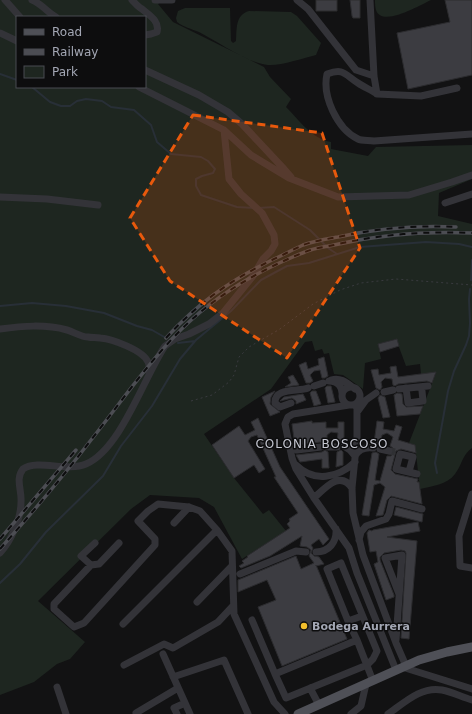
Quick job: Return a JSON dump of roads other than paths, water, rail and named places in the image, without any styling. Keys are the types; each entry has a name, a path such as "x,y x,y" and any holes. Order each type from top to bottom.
{"main road":[{"path":"298,714 420,660 447,652 472,647"}],"street":[{"path":"5,0 19,16"},
{"path":"32,0 40,3 48,12 54,16"},
{"path":"132,0 157,23 157,32 146,35"},
{"path":"154,0 172,0"},
{"path":"296,0 308,9 356,70 374,76"},
{"path":"370,0 374,76 377,94"},
{"path":"0,33 16,40"},
{"path":"146,70 199,95 238,120 284,168 292,179"},
{"path":"457,88 421,96 377,94 345,73 335,71 327,74 325,82 328,102 344,128 358,140 374,141 472,134"},
{"path":"141,88 224,130 251,155 292,179 338,197 409,195 452,182 472,174"},
{"path":"0,553 10,539 16,525 21,502 19,481 21,472 30,466 72,467 82,465 92,460 109,444 120,429 155,363 168,343 175,338 194,332 219,317 253,276 263,259 271,251 275,244 275,238 262,213 241,194 229,179 224,130"},
{"path":"445,203 472,194"},
{"path":"0,197 47,199 98,206"},
{"path":"0,329 22,326 50,327 67,330 87,338 100,338 115,342 130,347 145,357 149,363 149,376"},
{"path":"335,379 342,380 364,394 376,393 366,400 358,411 356,406 349,405 344,402 342,389 338,384 335,381 329,381 335,379"},
{"path":"291,403 280,407 276,403 275,399 277,395 286,391 297,389 303,390 323,383"},
{"path":"384,392 428,386"},
{"path":"334,407 340,402 345,390 348,388 356,389"},
{"path":"356,389 360,397 352,488 353,513 363,555 396,643 402,668"},
{"path":"399,389 408,403 423,401 422,391"},
{"path":"359,400 352,405 293,414 288,417 285,427 296,469 347,546 386,648 402,668 472,689"},
{"path":"292,458 294,463 303,471 319,477 336,475 346,470 355,459 359,451 373,448 363,444 356,438"},
{"path":"355,459 350,450 344,446 350,444 356,438"},
{"path":"297,450 337,447"},
{"path":"380,449 394,452"},
{"path":"410,468 413,457 400,454 396,469 417,474"},
{"path":"314,498 330,484 336,481 346,482 352,488"},
{"path":"472,494 459,536 460,566 472,568"},
{"path":"359,540 363,529 373,523 386,519 389,514 392,501 422,509"},
{"path":"119,543 99,564 92,565 54,604 54,610 74,627 84,623 155,545 155,539 138,522 148,511 158,504 189,507 200,511 217,530 232,551 234,614 274,702 285,714"},
{"path":"174,522 189,507"},
{"path":"353,513 361,521 373,523"},
{"path":"333,544 336,537 336,529"},
{"path":"123,624 217,530"},
{"path":"92,565 81,556 94,543"},
{"path":"316,552 321,552 333,544 340,543 347,546"},
{"path":"240,574 296,551 306,552"},
{"path":"352,559 363,555"},
{"path":"396,643 402,555 385,558 399,594"},
{"path":"252,620 286,698 368,665 377,651 341,563 327,569 368,665 370,682 361,706 351,714"},
{"path":"197,602 232,566"},
{"path":"124,665 164,644 173,648 218,622 233,606"},
{"path":"348,621 362,616"},
{"path":"275,674 357,640"},
{"path":"386,648 390,644 396,643"},
{"path":"163,654 190,714"},
{"path":"173,677 224,660 248,714"},
{"path":"57,687 66,714"},
{"path":"136,713 178,688"},
{"path":"310,688 319,705"},
{"path":"388,714 419,693 426,690 442,690 472,700"},
{"path":"177,714 174,708 185,702"}],"waterway":[{"path":"0,74 16,80"},
{"path":"33,88 50,102 61,106 70,106 77,101 86,99 102,101 111,107 134,110 151,125 157,142 171,154 201,157 208,161 215,169 213,173 196,179 196,186 201,195 237,207 254,208"},
{"path":"258,208 274,207 310,230 328,248 337,254"},
{"path":"0,583 20,564 46,532 103,476 121,446 152,406 180,359 196,340 231,311 261,280 287,266 309,263 360,247 426,242 459,244 472,247"},
{"path":"471,280 472,260"},
{"path":"437,473 435,463 448,391 454,371 469,336 470,289"},
{"path":"0,306 32,303 66,306 104,313 137,326 152,330 166,338"},
{"path":"178,343 195,341"}],"tunnel":[{"path":"389,451 395,452"}],"railway":[{"path":"166,338 190,314 227,285 303,245 325,239 382,229 426,226 456,227"},
{"path":"0,549 69,468 161,351 186,325 217,299 269,268 308,251 351,241 403,234 437,232 472,233"},
{"path":"0,539 76,450"}],"place":[{"name":"Bodega Aurrera","path":"304,626"}],"district":[{"name":"COLONIA BOSCOSO","path":"322,444"}]}
